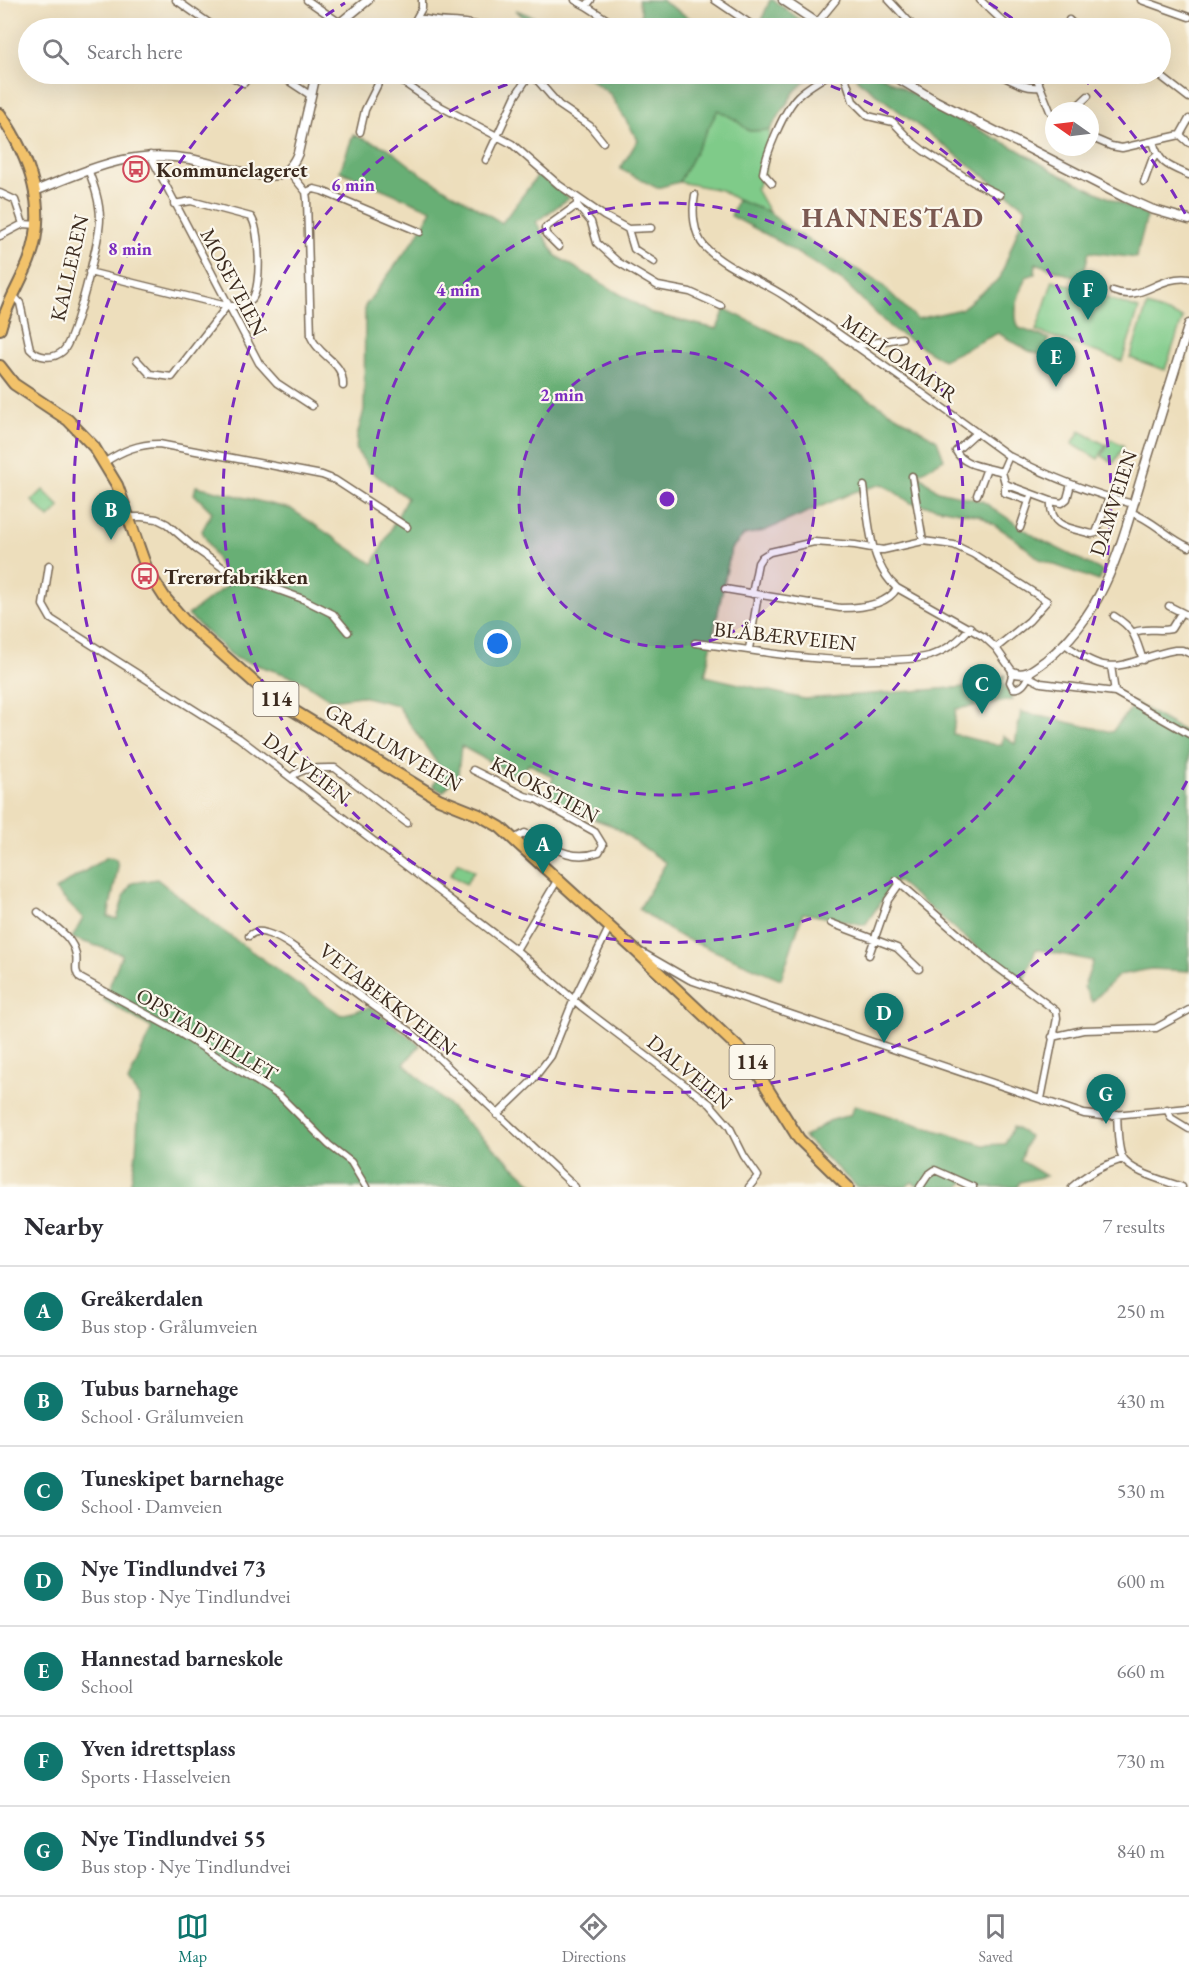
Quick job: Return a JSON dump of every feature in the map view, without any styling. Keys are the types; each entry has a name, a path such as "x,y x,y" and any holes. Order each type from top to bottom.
{"main road":[{"path":"0,114 22,152 30,173 35,191 38,225 33,250 8,300 0,329"},
{"name":"GRÅLUMVEIEN","path":"0,366 14,384 75,425 105,462 130,518 142,560 165,598 184,620 255,683 290,708 439,799 490,821 513,839 747,1056 799,1139 848,1187"}],"street":[{"path":"176,0 202,18"},
{"path":"307,0 328,18"},
{"path":"347,18 368,0"},
{"path":"418,17 422,8 422,0"},
{"path":"575,0 605,18"},
{"path":"586,6 591,0"},
{"path":"715,0 742,18"},
{"path":"783,0 809,18"},
{"path":"826,18 836,0"},
{"path":"889,0 906,18"},
{"path":"980,0 999,18"},
{"path":"1141,0 1189,17"},
{"path":"294,84 310,94"},
{"path":"35,191 88,169 122,159 150,155 191,159 267,176 277,175 293,163 298,153 313,84"},
{"path":"360,132 368,103 377,84"},
{"path":"406,84 452,114 512,144 577,202 591,222 597,243 618,262 658,286 690,292 721,306"},
{"path":"486,159 516,95 524,84"},
{"path":"540,84 559,105 590,126 603,142"},
{"path":"772,183 763,173 765,160 792,103 813,84"},
{"path":"847,84 850,96 859,108 871,117 895,124 910,141 924,151 973,182 1000,195"},
{"path":"908,84 936,101 1124,197 1150,209 1189,220"},
{"path":"1020,84 1034,88 1040,87"},
{"path":"1039,84 1048,102"},
{"path":"1171,84 1189,98"},
{"path":"1082,102 1088,96"},
{"path":"1099,141 1122,148 1180,135 1189,119"},
{"path":"1180,135 1189,143"},
{"path":"1153,141 1157,155 1176,170 1189,175"},
{"name":"MOSEVEIEN","path":"150,155 227,306 265,372 312,406"},
{"path":"1144,182 1152,160 1157,155"},
{"name":"KALLEREN","path":"8,300 20,303 30,349 34,354 54,357 61,353 68,343 89,272 100,221 96,192 88,169"},
{"path":"287,169 306,192 311,306 310,337 320,353 337,365 341,371 343,386"},
{"path":"306,192 314,189 322,191 420,232"},
{"path":"0,193 15,200 23,224"},
{"name":"MELLOMMYR","path":"695,195 694,217 698,236 711,252 770,287 1009,456 1038,471 1109,496 1131,508 1173,539 1189,547"},
{"path":"89,272 227,306 237,306 249,301 257,291 255,222 247,214 211,205 191,201 174,204"},
{"path":"577,202 628,229 651,228"},
{"path":"559,247 546,234 546,225 577,202"},
{"path":"0,236 23,224 38,225"},
{"path":"628,229 634,249 654,262"},
{"path":"1113,291 1124,295 1134,295 1174,278 1189,279"},
{"path":"137,360 150,374 172,376 227,306"},
{"name":"DAMVEIEN","path":"1012,672 1010,685 1014,689 1023,686 1030,674 1065,644 1084,621 1101,594 1131,508 1189,324"},
{"path":"855,346 902,338"},
{"path":"977,432 963,442 956,451 957,453 967,462 1002,472"},
{"path":"105,462 129,448 144,444 159,444 322,475 335,480 407,527"},
{"path":"1009,456 1002,472 1005,493 1065,502 1071,484"},
{"path":"977,495 987,468"},
{"path":"912,476 923,541"},
{"path":"864,486 878,563 897,588 970,627 996,648 1012,672 1021,675 1030,674 1041,683 1115,692 1189,734"},
{"path":"1051,501 1051,515 1058,524 1092,534 1096,533 1100,526 1109,496"},
{"path":"1020,528 1030,498"},
{"path":"130,518 157,519 167,524 196,549 229,572 303,599 333,614 348,632"},
{"path":"749,649 758,563 770,552 814,542 883,550 923,541 954,544 1047,601 1029,621 996,648"},
{"name":"DALVEIEN","path":"49,565 43,605 51,619 239,738 292,777 710,1104 722,1116 758,1176 749,1187"},
{"path":"724,589 840,608 857,608 889,598 897,588"},
{"path":"1169,606 1189,616"},
{"path":"1134,632 1145,628 1166,630 1171,628 1181,613"},
{"path":"1114,616 1134,632 1143,660"},
{"name":"BLÅBÆRVEIEN","path":"695,643 749,649 794,658 832,661 897,660 928,656 943,650 964,635 970,627"},
{"path":"1065,644 1090,662 1111,666 1127,664 1175,650 1189,653"},
{"path":"1111,666 1115,692"},
{"path":"292,777 305,771 335,768 407,823"},
{"name":"KROKSTIEN","path":"473,770 525,796 536,799 595,832 603,845 599,852 576,856 549,848 525,833 513,839"},
{"path":"516,950 558,879"},
{"path":"869,955 888,900 898,882 989,961 1053,1007 1057,1014 1041,1099"},
{"name":"OPSTADFJELLET","path":"38,912 67,937 73,946 76,954 76,973 80,978 170,1028 280,1096 329,1145 351,1162 366,1187"},
{"path":"831,923 897,948 919,969"},
{"name":"VETABEKKVEIEN","path":"249,936 258,932 272,935 291,945 383,1014 410,1031 575,1187"},
{"path":"497,1115 531,1082 551,1056 574,999 607,932"},
{"path":"637,952 645,954 690,980 1083,1114 1103,1116 1189,1108"},
{"path":"1052,1037 1083,1030 1156,1028 1189,1010"},
{"path":"1167,1109 1171,1118 1189,1129"},
{"path":"1117,1114 1122,1159 1134,1169 1182,1187"},
{"path":"1072,1187 1096,1169 1122,1159"},
{"path":"920,1187 928,1175 935,1170 973,1187"}],"green space":[{"path":"638,0 661,0 689,18 640,18"},
{"path":"770,0 773,0 797,18 762,18"},
{"path":"516,10 536,18 524,18"},
{"path":"596,84 802,84 795,91 770,130 749,131 736,120 718,110 679,182 657,188 620,169 638,140 610,94"},
{"path":"863,84 895,84 1055,172 1147,216 1136,258 1089,252 1082,280 1036,263 1035,274 1026,277 1021,289 1016,315 1019,328 1049,339 1044,356 1029,351 998,333 943,360 892,329 844,282 773,238 731,216 737,200 769,212 786,227 880,283 917,319 961,309 1000,278 1026,208"},
{"path":"718,109 749,131 770,130 764,176 756,189 769,212 737,200 721,190 679,182"},
{"path":"353,135 388,148 421,174 502,223 538,175 569,198 536,222 556,256 653,314 717,329 725,309 799,345 838,380 937,440 944,459 918,474 938,491 982,501 1039,539 1103,571 1099,581 1041,560 1013,537 981,516 911,503 883,484 854,492 764,531 744,535 731,549 705,676 804,699 966,687 1005,675 1003,683 1013,700 956,709 953,734 996,745 1002,745 1003,736 1015,744 1021,712 1112,732 1135,703 1189,734 1189,971 1151,969 1119,975 1092,1002 1084,987 1093,961 1036,949 1022,985 896,880 865,925 803,913 781,979 677,935 639,909 666,863 613,826 580,814 548,796 553,777 529,764 518,777 461,746 458,775 443,792 433,786 441,769 397,705 361,696 331,700 299,679 235,658 188,615 229,584 202,531 212,512 194,494 196,486 291,509 373,564 407,498 373,473 356,450 364,410 365,306 417,236 432,210 340,171"},
{"path":"1053,280 1139,309 1122,361 1036,331"},
{"path":"1147,306 1183,318 1165,370 1130,358"},
{"path":"1080,431 1106,445 1098,459 1072,444"},
{"path":"1111,439 1124,446 1114,463 1102,456"},
{"path":"43,490 60,507 49,518 32,501"},
{"path":"107,857 116,859 118,867 108,917 117,919 124,896 132,883 157,879 216,926 341,1015 370,1007 420,1045 404,1064 536,1187 130,1187 136,1154 139,1097 128,1082 152,1028 104,1000 122,954 72,938 83,918 55,890"},
{"path":"458,862 474,871 466,884 450,875"},
{"path":"855,1105 983,1145 1005,1144 1013,1127 1029,1136 1020,1160 1046,1176 1020,1182 1017,1187 982,1187 966,1180 959,1187 919,1187 912,1182 906,1187 857,1187 804,1137 829,1121 850,1115"}],"place":[{"name":"Kommunelageret","path":"136,169"},
{"name":"Yven idrettsplass","path":"1088,320"},
{"name":"Hannestad barneskole","path":"1056,387"},
{"name":"Tubus barnehage","path":"111,540"},
{"name":"Trerørfabrikken","path":"145,576"},
{"name":"Tuneskipet barnehage","path":"982,714"},
{"name":"Greåkerdalen","path":"543,874"},
{"name":"Nye Tindlundvei 73","path":"884,1043"},
{"name":"Nye Tindlundvei 55","path":"1106,1124"}],"district":[{"name":"HANNESTAD","path":"893,217"}]}
